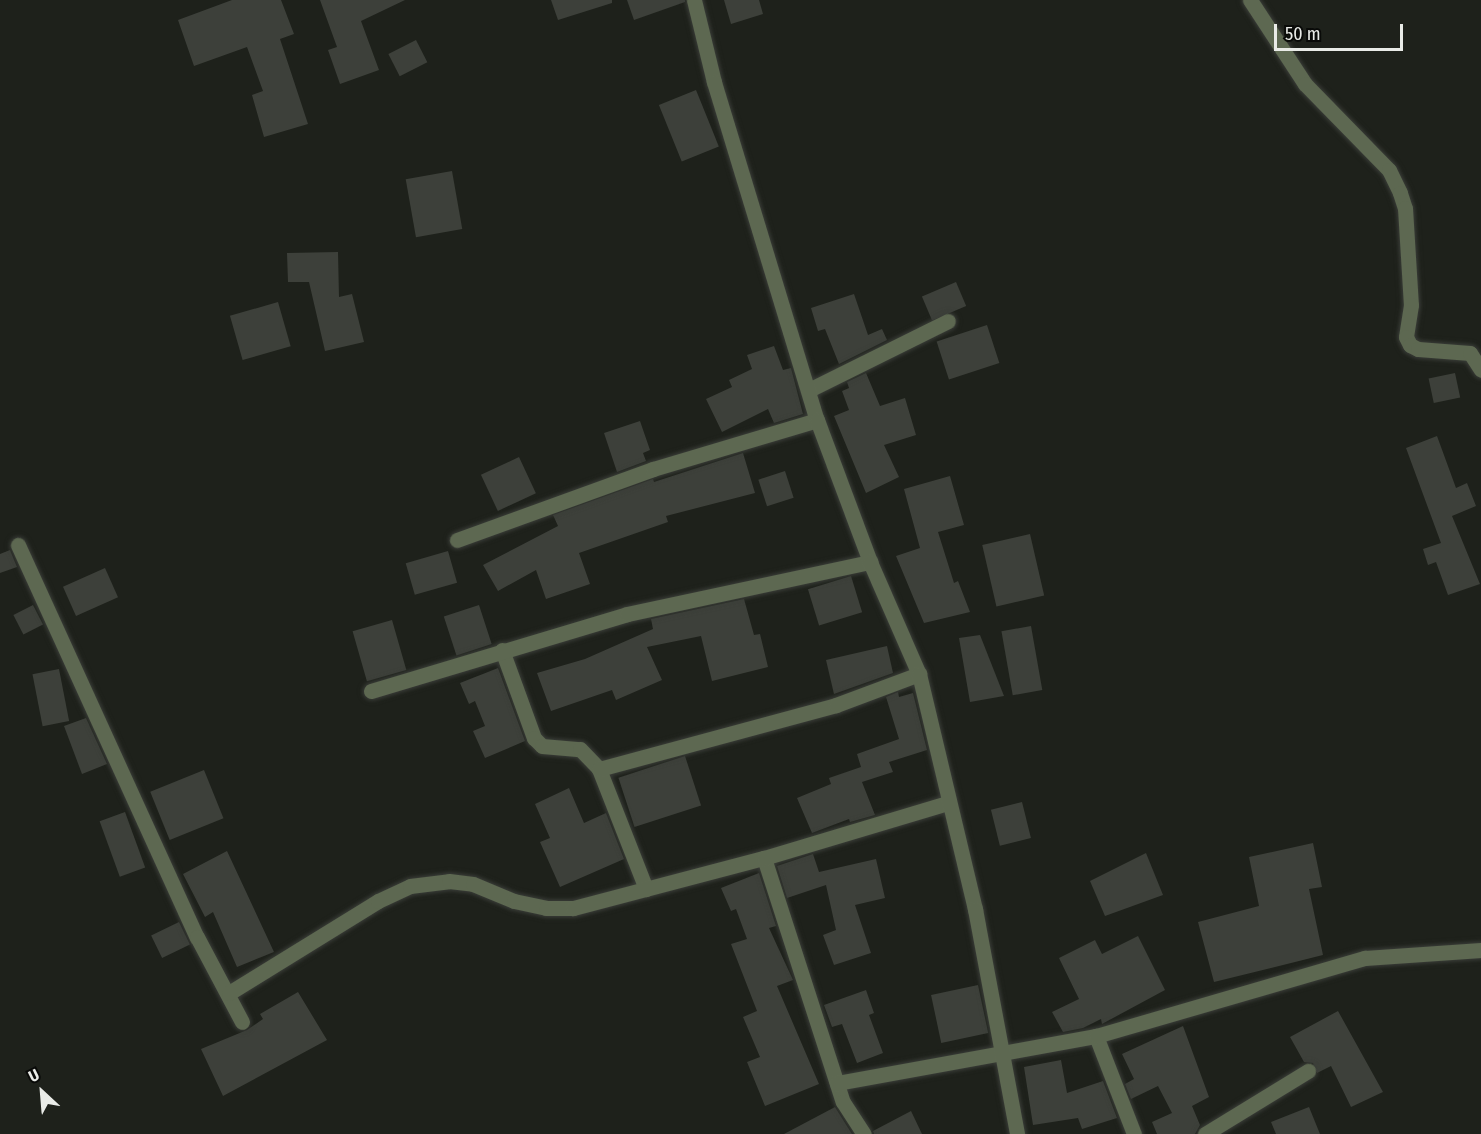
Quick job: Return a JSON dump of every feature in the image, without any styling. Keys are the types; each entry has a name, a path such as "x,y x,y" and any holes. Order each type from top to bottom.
{"street":[{"path":"694,0 714,82 817,420 870,562 919,675 947,803 975,909 1017,1134"},
{"path":"1250,0 1305,84 1389,170 1400,193 1405,208 1411,305 1406,337 1410,345 1418,349 1470,352 1481,370"},
{"path":"809,390 948,321"},
{"path":"457,540 653,469 817,420"},
{"path":"18,545 188,918 229,993 242,1022"},
{"path":"371,691 627,614 870,562"},
{"path":"502,650 534,738 542,746 580,749 599,769 646,889"},
{"path":"599,769 836,705 919,675"},
{"path":"229,993 378,902 410,886 449,881 473,884 514,901 546,908 573,908 764,858 947,803"},
{"path":"764,858 843,1102 864,1134"},
{"path":"837,1083 1096,1036 1365,958 1481,950"},
{"path":"1096,1036 1134,1134"},
{"path":"1205,1134 1308,1071"}],"building":[{"path":"232,0 281,0 294,34 280,39 308,124 264,137 252,95 263,91 247,47 194,66 178,20"},
{"path":"320,0 405,0 361,21 379,70 340,84 328,50 337,47"},
{"path":"551,0 612,0 612,3 558,20"},
{"path":"627,0 685,0 685,2 634,20"},
{"path":"724,0 759,0 763,14 731,24"},
{"path":"416,40 427,62 400,76 388,54"},
{"path":"696,90 719,147 682,162 659,105"},
{"path":"452,171 462,229 416,237 406,179"},
{"path":"338,252 339,297 352,294 364,342 325,351 309,282 288,282 287,253"},
{"path":"956,282 966,306 932,320 922,296"},
{"path":"854,294 868,335 882,329 887,340 839,364 825,329 818,331 811,308"},
{"path":"278,302 291,346 243,360 230,316"},
{"path":"987,325 999,363 949,379 937,341"},
{"path":"774,346 783,370 791,368 803,414 774,423 768,409 722,432 706,399 732,387 729,380 752,369 747,355"},
{"path":"866,373 880,406 905,398 916,435 884,445 899,477 866,493 834,416 849,410 842,391 849,388 847,382"},
{"path":"1455,373 1460,397 1434,403 1429,379"},
{"path":"640,421 650,450 643,453 646,461 617,472 604,433"},
{"path":"1437,436 1456,488 1467,483 1476,506 1452,516 1480,584 1448,595 1436,562 1428,565 1423,549 1441,543 1406,448"},
{"path":"743,453 755,493 666,516 668,522 579,553 590,584 546,599 536,570 498,591 483,565 558,526 553,515 653,479 654,482"},
{"path":"519,457 536,493 498,511 481,475"},
{"path":"785,471 794,498 767,506 758,480"},
{"path":"950,476 964,525 938,532 954,583 958,581 970,612 924,623 896,556 920,548 904,489"},
{"path":"1030,534 1044,595 996,606 982,545"},
{"path":"10,550 17,567 0,573 0,554"},
{"path":"448,551 457,583 415,595 406,563"},
{"path":"105,568 118,597 76,616 63,587"},
{"path":"851,576 862,612 819,625 808,589"},
{"path":"744,599 754,635 760,634 768,667 712,681 701,636 647,647 662,680 616,700 612,690 551,711 537,673 585,659 653,629 651,619"},
{"path":"33,605 43,625 23,635 13,615"},
{"path":"479,605 492,644 456,655 444,616"},
{"path":"392,620 406,670 367,681 353,631"},
{"path":"1031,626 1042,690 1013,695 1001,631"},
{"path":"980,635 1004,696 970,702 959,638"},
{"path":"887,646 893,673 834,694 826,660"},
{"path":"498,668 525,741 485,758 473,731 485,726 475,701 469,704 460,683"},
{"path":"59,669 69,721 43,726 32,674"},
{"path":"898,692 899,697 913,693 927,750 889,762 893,772 862,782 875,815 850,822 849,819 812,833 797,798 831,784 829,778 861,767 857,754 899,739 886,697"},
{"path":"86,718 107,764 82,774 64,726"},
{"path":"685,756 701,805 634,827 618,778"},
{"path":"204,770 223,818 170,840 150,792"},
{"path":"569,788 584,823 606,813 624,859 560,887 540,842 550,838 535,804"},
{"path":"1022,802 1031,838 1000,846 991,810"},
{"path":"125,812 145,867 120,877 100,821"},
{"path":"1313,843 1322,887 1309,889 1323,955 1214,982 1198,922 1259,906 1249,857"},
{"path":"227,851 274,952 237,967 213,912 205,917 183,874"},
{"path":"1146,853 1163,895 1105,916 1090,881"},
{"path":"813,854 819,872 876,859 885,898 855,905 871,953 834,965 823,935 836,930 826,885 787,898 777,866"},
{"path":"759,873 776,926 769,928 793,980 777,986 819,1084 765,1106 747,1062 760,1057 743,1017 757,1011 731,944 747,939 736,909 731,911 721,888"},
{"path":"179,922 190,944 162,958 151,936"},
{"path":"1138,936 1165,990 1102,1024 1101,1019 1083,1028 1063,1032 1052,1012 1079,999 1059,958 1095,940 1102,954"},
{"path":"978,985 988,1033 941,1043 931,995"},
{"path":"866,990 874,1013 869,1015 883,1053 857,1063 842,1024 832,1027 824,1005"},
{"path":"298,992 327,1040 223,1096 201,1049 247,1030 263,1019 260,1014"},
{"path":"1338,1011 1383,1092 1351,1107 1331,1066 1317,1073 1313,1063 1304,1062 1290,1037"},
{"path":"1183,1026 1209,1097 1192,1106 1200,1125 1195,1134 1157,1134 1152,1122 1172,1113 1158,1086 1131,1099 1125,1084 1134,1079 1122,1054"},
{"path":"1061,1060 1067,1093 1103,1081 1117,1118 1082,1129 1078,1118 1033,1125 1024,1067"},
{"path":"835,1107 852,1134 784,1134"},
{"path":"1309,1107 1320,1134 1276,1134 1271,1122"},
{"path":"911,1111 922,1134 874,1134 873,1131"}]}
